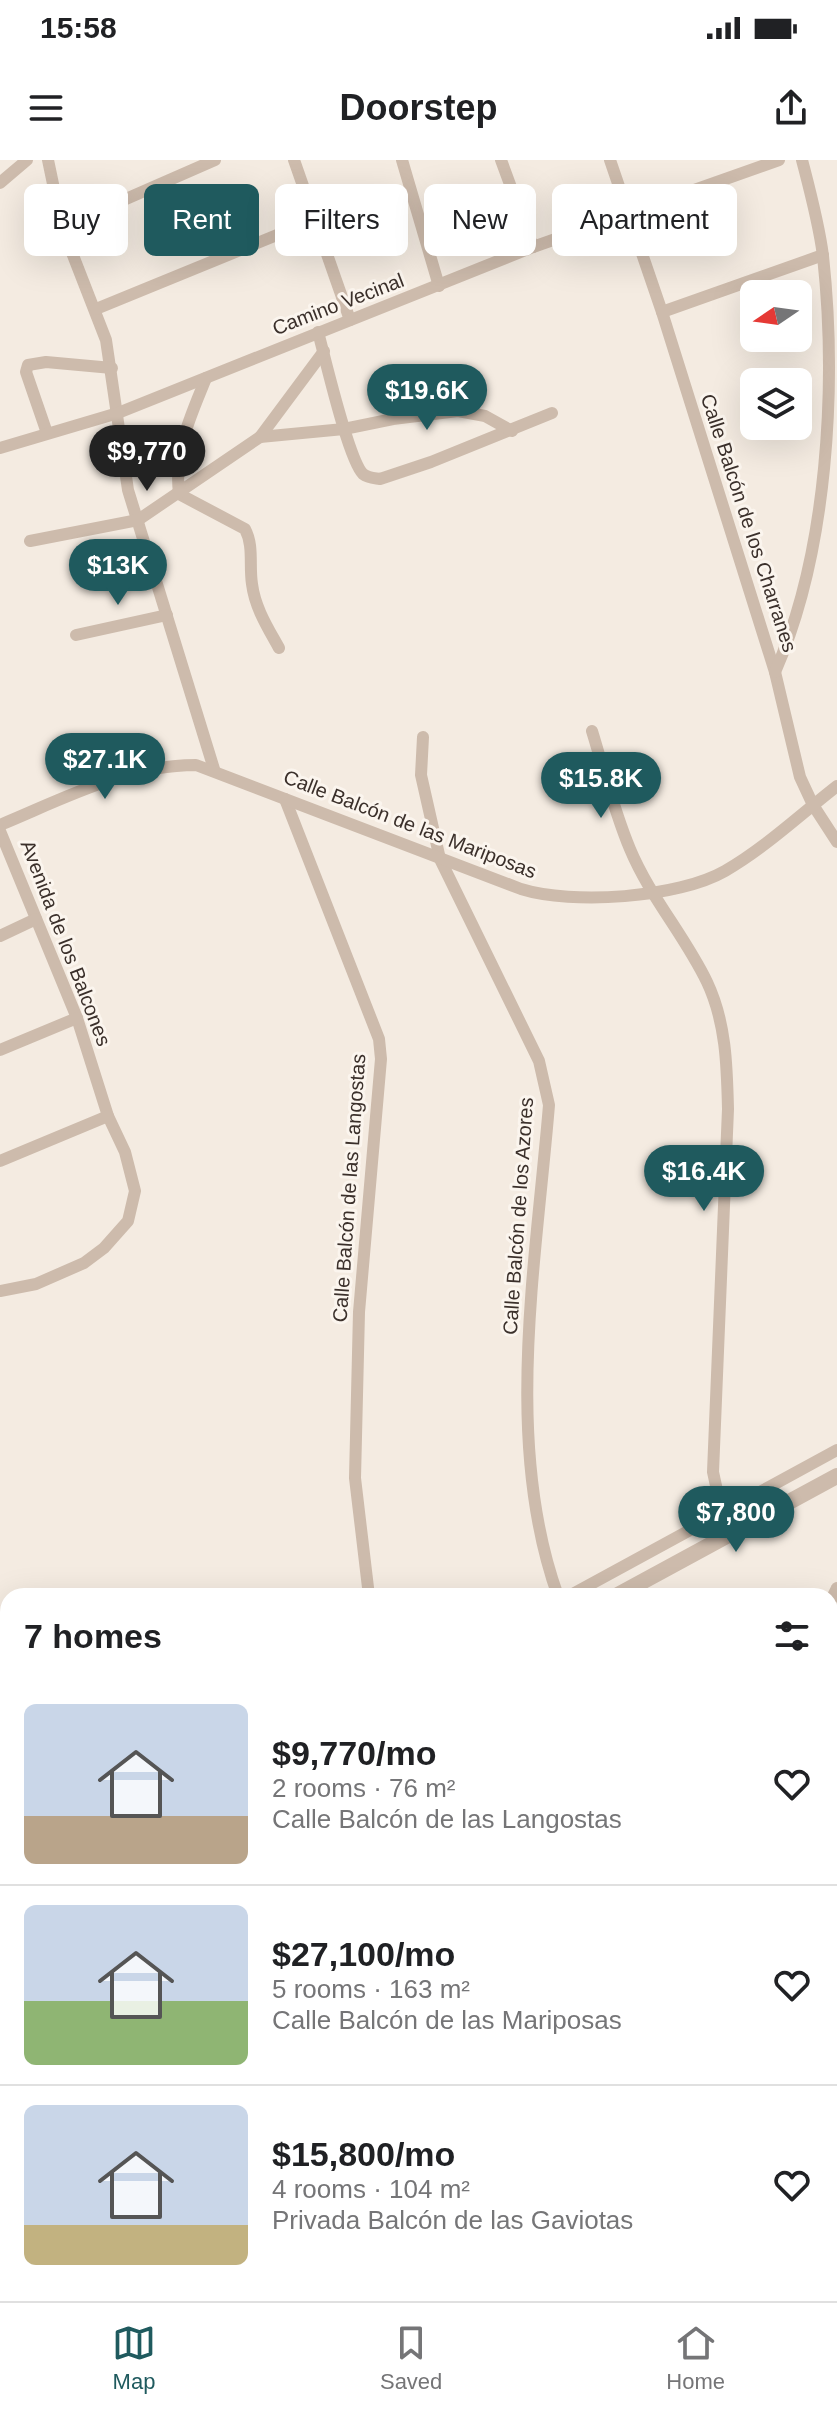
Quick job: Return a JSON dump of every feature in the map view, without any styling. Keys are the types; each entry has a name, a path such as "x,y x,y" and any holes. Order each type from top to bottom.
{"street":[{"path":"0,183 27,160"},
{"path":"48,160 53,184"},
{"path":"128,198 215,160"},
{"path":"294,160 303,184"},
{"path":"402,160 439,286"},
{"path":"501,160 510,184"},
{"name":"Calle Balcón de los Charranes","path":"610,160 618,184"},
{"name":"Camino Vecinal","path":"709,184 779,160"},
{"path":"775,672 796,619 832,465 823,255 802,160"},
{"path":"96,309 275,236"},
{"path":"662,312 823,255"},
{"path":"74,256 96,309 112,368 124,473 214,769"},
{"path":"328,256 350,320"},
{"name":"Camino Vecinal","path":"0,448 118,413 511,256"},
{"name":"Calle Balcón de los Charranes","path":"643,256 775,672 800,777 813,805 837,842"},
{"path":"318,332 344,429 360,471 365,476 380,479 512,431 552,413"},
{"path":"30,541 138,520 179,494 260,437 324,351"},
{"path":"47,433 26,372 28,365 46,362 112,368"},
{"path":"179,494 176,467 186,427 206,378"},
{"path":"260,437 344,429 458,411 485,416 512,431"},
{"path":"179,494 245,529 251,545 250,567 256,602 279,648"},
{"path":"76,635 167,615"},
{"path":"592,731 629,848 651,892 707,982 720,1020 727,1065 713,1472 727,1536"},
{"name":"Calle Balcón de los Azores","path":"423,737 421,775 440,859 539,1061 546,1083 549,1105 526,1396 527,1450 546,1557 556,1588"},
{"name":"Calle Balcón de las Mariposas","path":"0,828 119,777 176,765 214,769 440,859 535,893 578,897 651,892 701,881 724,872 837,786"},
{"name":"Calle Balcón de las Langostas","path":"285,799 379,1039 381,1059 359,1312 356,1463 368,1588"},
{"name":"Avenida de los Balcones","path":"0,828 77,1018 108,1116 132,1175 134,1204 128,1221 104,1248 84,1263 36,1284 0,1291"},
{"path":"0,936 36,919"},
{"path":"0,1050 77,1018"},
{"path":"0,1161 108,1116"},
{"path":"584,1588 837,1450"},
{"path":"631,1588 837,1476"},
{"path":"645,1588 649,1578"}]}
